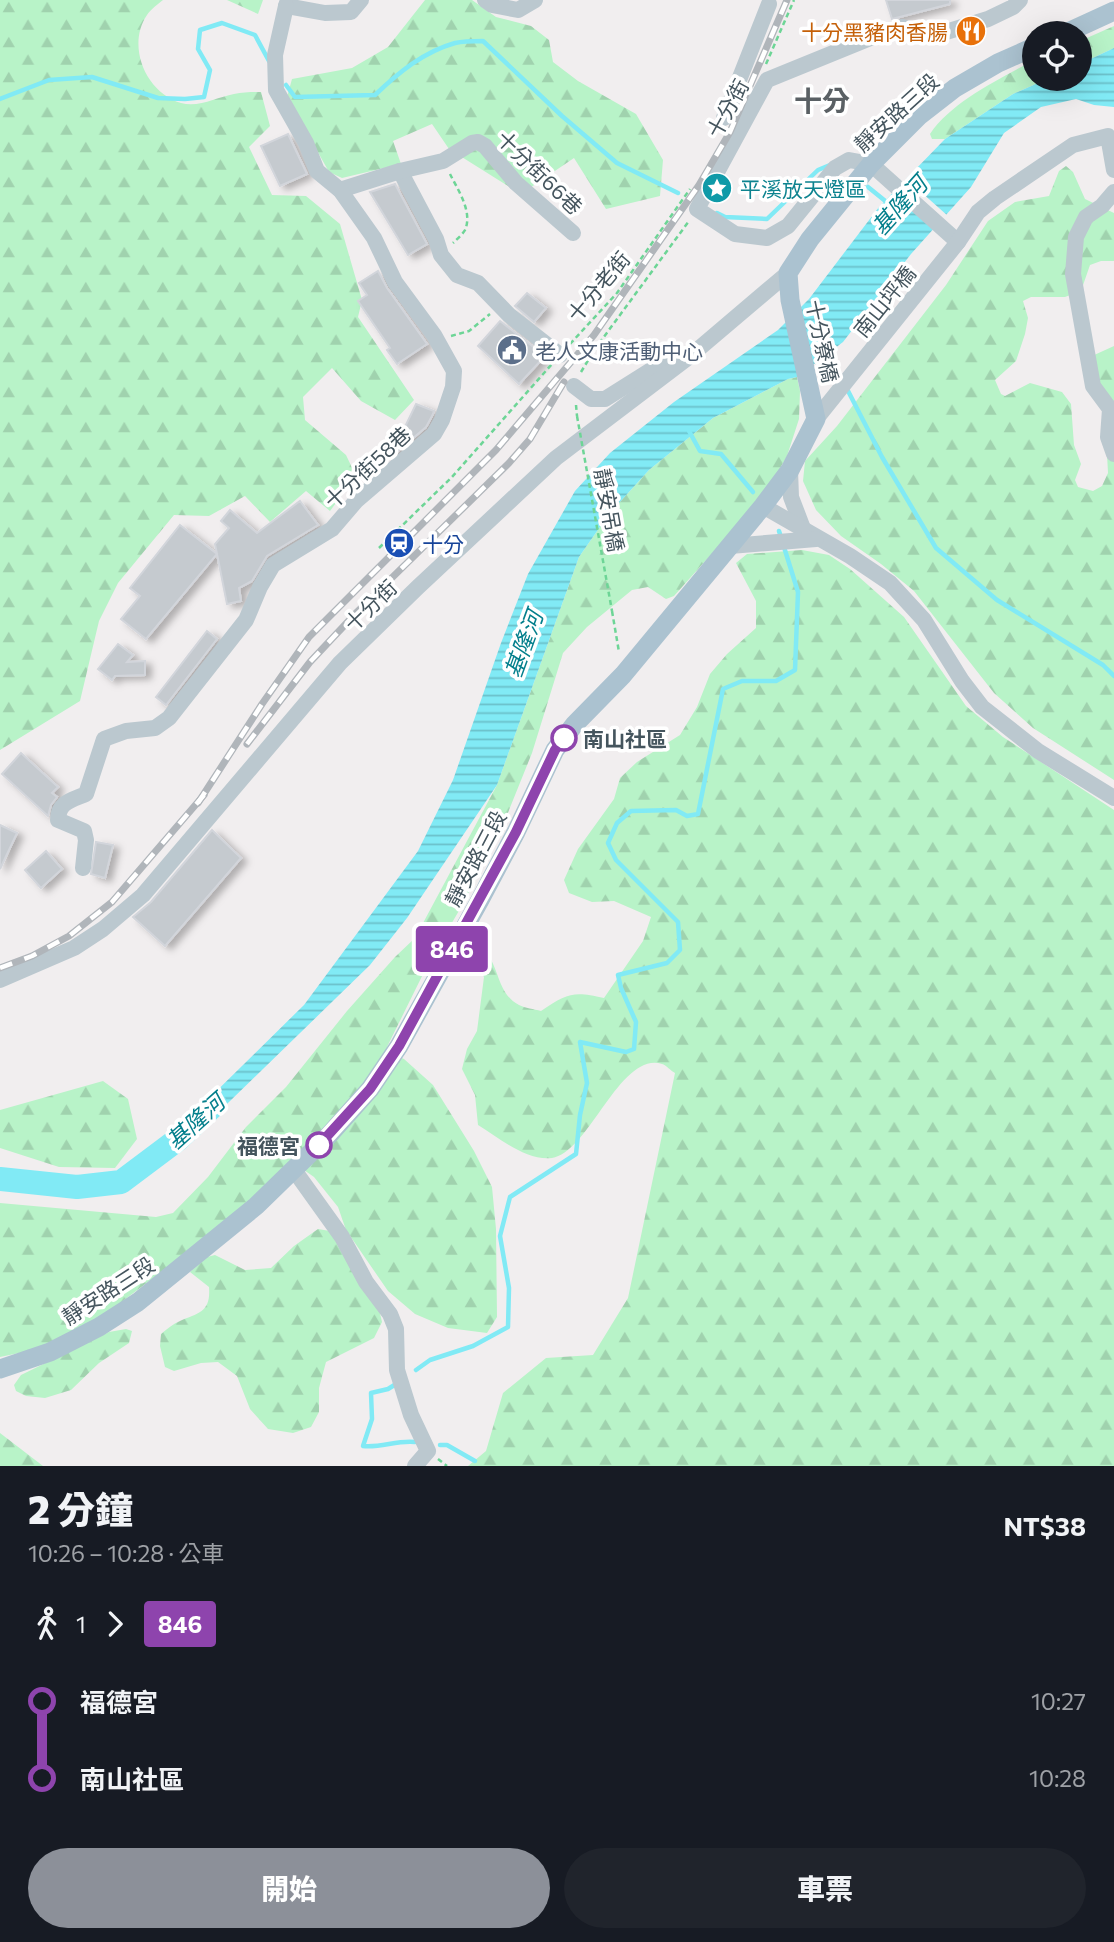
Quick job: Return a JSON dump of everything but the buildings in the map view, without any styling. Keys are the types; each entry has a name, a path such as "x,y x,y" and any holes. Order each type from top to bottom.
{"main road":[{"path":"1092,21 1114,11"},
{"name":"靜安路三段","path":"789,273 810,239 871,164 919,116 955,88 1022,52"},
{"name":"十分寮橋","path":"789,273 790,300 816,419"},
{"name":"靜安路三段","path":"0,1369 50,1352 99,1327 138,1301 236,1223 294,1170 370,1089 399,1046 516,832 555,750 623,675 763,506 790,470 816,419"}],"street":[{"path":"287,3 325,13 351,12 361,0"},
{"path":"485,0 492,5 517,10 535,0"},
{"name":"十分街","path":"697,209 767,79 902,27 933,36 988,19 1013,7 1020,0"},
{"path":"724,118 767,1"},
{"name":"十分街58巷","path":"83,867 86,840 84,831 58,820 58,810 64,803 86,794 104,739 126,731 155,728 169,718 246,620 273,565 332,529 386,472 434,434 442,420 453,387 454,371 434,335 395,282 374,238 340,190 317,171 306,143 276,90 275,55 287,3"},
{"path":"1111,135 1114,170"},
{"name":"南山坪橋","path":"816,419 958,242 978,212 1073,145 1111,135"},
{"name":"十分街66巷","path":"340,190 443,161 478,142 485,146 516,183 573,233"},
{"path":"697,209 734,234 767,238 788,226 835,167 849,160 871,164 958,242"},
{"path":"400,171 436,239 441,255 457,275 478,283 499,306 560,355"},
{"path":"1114,191 1102,206 1086,216 1076,237 1073,274 1093,386 1110,409 1108,437 1114,454"},
{"name":"十分街","path":"0,980 74,948 103,929 143,895 340,663 556,458 689,357 789,273"},
{"path":"574,386 591,398 605,399 667,360 689,357"},
{"path":"790,470 790,498 811,535"},
{"path":"763,506 850,556 890,583 924,620 962,681 982,707 1038,751 1114,798"},
{"path":"730,546 811,535"},
{"path":"294,1170 342,1237 366,1282 390,1314 396,1329 397,1370 411,1415 428,1451 415,1466"}],"path":[{"path":"767,79 763,71 794,0"},
{"path":"441,255 465,231 467,215 461,195 443,161"},
{"name":"十分老街","path":"379,548 452,477 617,293 693,185"},
{"name":"十分老街","path":"574,386 595,349 697,209"},
{"path":"434,335 452,336 469,331 499,306"},
{"name":"靜安吊橋","path":"574,386 623,675"}],"green space":[{"path":"0,0 163,0 147,15 139,40 143,67 158,89 169,98 188,104 237,93 261,92 270,126 249,147 272,195 306,196 340,224 362,300 358,317 414,400 395,420 361,401 332,368 303,397 305,420 346,455 356,476 330,511 306,491 270,522 245,496 209,516 174,515 118,583 99,621 80,701 0,750"},
{"path":"227,0 263,0 258,14"},
{"path":"425,0 472,0 496,17 531,26 549,40 553,62 578,81 636,114 663,160 660,196 606,209 574,158 521,194 449,149 432,124 393,141 401,164 342,178 329,172 287,97 292,79 352,68 388,47"},
{"path":"1114,26 1114,48 1092,58 1092,36"},
{"path":"1022,67 1022,90 945,139 932,139 930,134 939,122 992,83"},
{"path":"1066,166 1073,172 1085,199 1114,213 1114,261 1101,261 1090,265 1081,291 1065,297 1031,297 1023,301 1028,318 1016,361 995,380 1001,394 1005,396 1030,383 1062,392 1071,404 1074,445 1081,464 1075,480 1078,487 1093,491 1102,486 1108,473 1106,435 1109,404 1096,384 1092,356 1114,346 1114,780 1033,728 994,693 914,591 841,536 816,510 803,481 805,461 837,426 946,285 988,221 1015,202 1049,196 1059,171"},
{"path":"797,377 800,391 799,419 787,456 766,493 674,596 666,599 648,587 632,590 587,627 563,653 532,753 501,830 429,962 387,1047 388,1052 404,1059 433,1085 474,1151 492,1187 496,1229 497,1317 487,1333 448,1328 415,1314 388,1291 346,1230 338,1207 314,1177 291,1161 251,1200 189,1251 91,1325 43,1348 0,1357 0,1203 156,1217 173,1213 208,1177 246,1127 286,1087 347,1011 415,938 497,785 579,557 609,514 649,470 713,418 788,379"},
{"path":"802,550 829,555 850,569 904,617 966,706 1003,737 1114,810 1114,1466 468,1466 486,1451 503,1393 546,1358 593,1355 628,1298 675,1073 662,1064 647,1064 632,1072 566,1152 552,1158 542,1158 513,1148 478,1125 475,1095 462,1069 467,1049 477,1031 484,977 477,966 457,953 467,940 478,945 492,961 510,999 524,1007 541,1011 564,997 578,994 604,998 643,941 651,917 614,901 592,902 569,893 564,880 578,849 614,799 620,778 637,762 680,735 697,707 710,674 727,654 756,628 756,601 736,563 747,554"},
{"path":"103,1081 128,1099 137,1139 115,1168 59,1167 0,1148 0,1110"},
{"path":"318,1229 330,1231 378,1305 382,1322 374,1338 326,1362 319,1388 319,1412 311,1427 293,1433 268,1429 250,1409 237,1376 218,1362 201,1363 174,1371 165,1367 160,1346 161,1334 206,1307 209,1287 190,1272 207,1257 215,1255 245,1270 271,1268 294,1246"},
{"path":"126,1329 132,1331 129,1343 99,1363 71,1390 45,1398 26,1396 16,1391 14,1385 21,1375 109,1332"},
{"path":"0,1433 43,1466 0,1466"}],"water":[{"path":"1114,48 1114,107 1094,105 1076,99 1041,107 1004,133 971,187 911,254 843,342 797,377 788,379 713,418 649,470 609,514 579,557 497,785 407,918 370,965 195,1135 187,1120 304,1005 418,851 453,780 528,574 575,491 610,453 674,402 778,330 809,299 879,207 945,139 1022,90 1092,91 1092,58"}],"pier":[{"path":"903,176 948,216 936,230 891,189"}],"waterway":[{"path":"0,99 49,80 92,77 158,98 204,97 210,70 198,49 200,30 222,23 255,35 269,61"},
{"path":"286,85 295,97 375,95 402,71 432,52 455,43 483,41 562,116 617,163 678,193"},
{"path":"717,213 725,217 767,219 818,170 830,165"},
{"path":"868,187 889,204"},
{"path":"826,349 842,379"},
{"path":"846,387 882,457 936,548 997,600 1103,665 1114,676"},
{"path":"689,431 700,451 721,454 753,492"},
{"path":"416,1370 430,1360 473,1346 508,1327 509,1288 500,1236 510,1197 576,1154 587,1083 580,1042 626,1052 634,1049 636,1022 618,975 667,963 680,950 678,922 616,860 608,843 617,823 631,811 676,810 687,816 698,814 723,689 742,681 776,681 795,670 798,592 779,531"},
{"name":"基隆河","path":"0,1179 77,1187 121,1182 177,1140 215,1104"},
{"path":"396,1384 371,1393 372,1419 363,1446 415,1442"},
{"path":"440,1445 447,1445 475,1461"}],"railway":[{"path":"198,803 309,637 496,450 594,335 699,185 730,132 787,0"},
{"path":"247,744 310,662 357,612 509,463 530,439 564,382"},
{"path":"0,968 32,956 69,936 112,902 204,795"}],"bus line":[{"name":"846","path":"319,1145 370,1089 399,1046 516,832 540,777 564,738"}],"place":[{"name":"十分黑豬肉香腸","path":"971,31"},
{"name":"平溪放天燈區","path":"717,188"},
{"name":"老人文康活動中心","path":"512,350"},
{"name":"十分","path":"399,543"},
{"name":"南山社區","path":"564,738"},
{"name":"福德宮","path":"319,1145"}],"district":[{"name":"十分","path":"822,100"}]}
